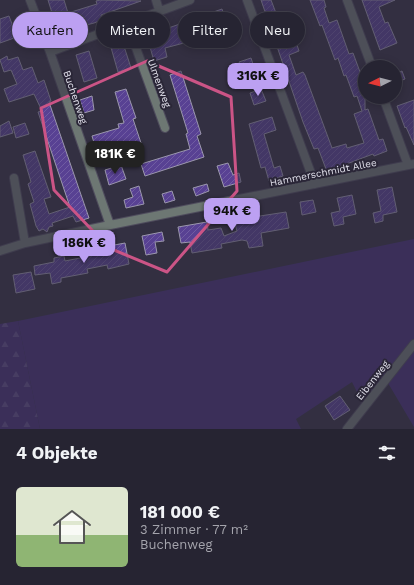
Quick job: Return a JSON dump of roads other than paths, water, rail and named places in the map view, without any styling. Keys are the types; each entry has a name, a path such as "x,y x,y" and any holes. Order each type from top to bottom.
{"street":[{"name":"Buchenweg","path":"30,0 50,52 110,225"},
{"path":"156,0 159,10"},
{"path":"154,12 190,0"},
{"path":"247,0 315,184"},
{"path":"347,0 369,60"},
{"path":"50,52 96,35"},
{"name":"Ulmenweg","path":"136,48 165,128"},
{"path":"386,104 411,164"},
{"name":"Hammerschmidt Allee","path":"0,251 25,243 110,225 411,164"},
{"path":"14,178 25,243"},
{"name":"Eibenweg","path":"346,429 414,344"}]}
